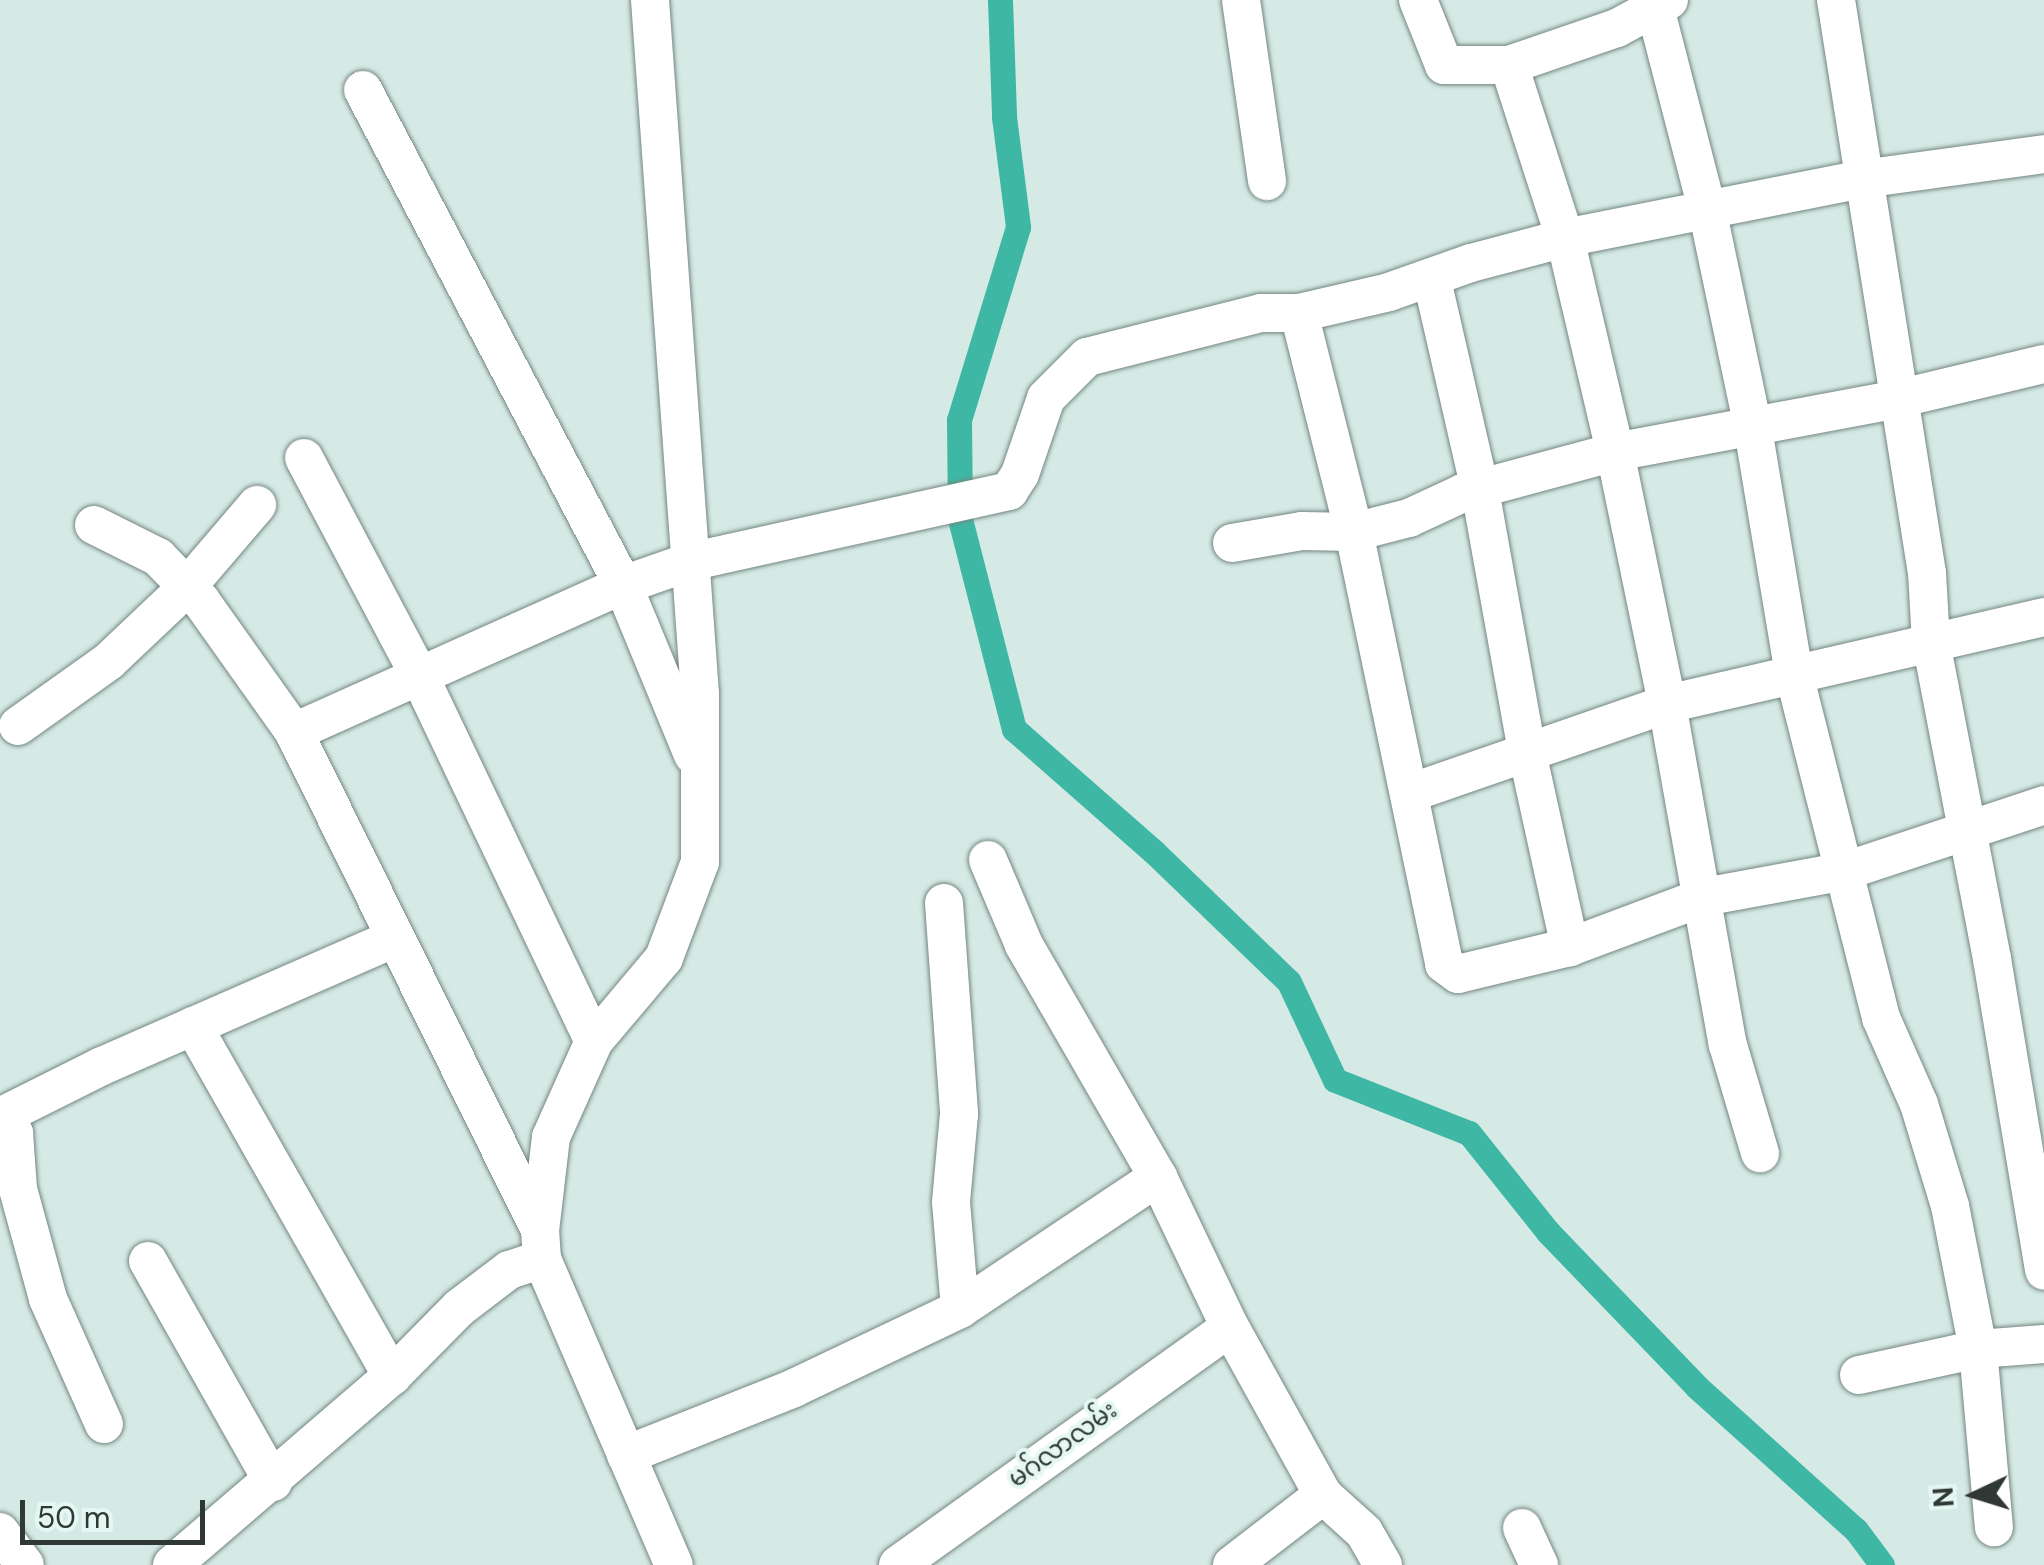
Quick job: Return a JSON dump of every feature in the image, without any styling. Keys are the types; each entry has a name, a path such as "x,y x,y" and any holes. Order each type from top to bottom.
{"street":[{"path":"172,1565 392,1376 458,1308 541,1245 551,1136 594,1041 664,958 700,862 703,779 650,0"},
{"path":"1241,0 1267,181"},
{"path":"1418,0 1444,65 1509,65 1617,28 1659,2 1752,423 1794,674 1881,1018 1920,1104 1950,1206 1978,1349 1994,1527"},
{"path":"1836,0 1927,573 1931,642 1969,829 2044,1271"},
{"path":"1509,65 1565,238 1615,452 1704,897 1728,1044 1760,1154"},
{"path":"364,90 624,586 703,779"},
{"path":"294,732 624,586 689,562 1009,491 1020,474 1046,398 1087,357 1261,313 1299,313 1432,280 1471,263 1565,238 1862,179 2044,154"},
{"path":"1432,280 1480,490 1527,752 1570,947"},
{"path":"1299,313 1354,532 1444,964 1458,974 1570,947 1704,897 1845,871 2044,806"},
{"path":"1232,542 1302,532 1354,532 1410,518 1480,490 1615,452 1897,398 2044,364"},
{"path":"304,458 420,677 594,1041"},
{"path":"18,726 109,661 188,587 257,506"},
{"path":"94,525 158,556 188,587 294,732 541,1245 674,1565"},
{"path":"1410,793 1667,704 2044,617"},
{"path":"988,860 1024,945 1158,1177 1230,1327 1323,1495 1364,1532 1383,1565"},
{"path":"944,903 959,1114 952,1202 960,1309"},
{"path":"104,1424 48,1299 18,1189 14,1133 2,1116 193,1026 395,938"},
{"path":"193,1026 392,1376"},
{"path":"626,1455 794,1388 960,1309 1158,1177"},
{"path":"148,1261 273,1482"},
{"name":"မဂ်လာလမ်း","path":"898,1565 1230,1327"},
{"path":"1859,1375 1978,1349 2044,1344"},
{"path":"1232,1565 1323,1495"},
{"path":"1522,1528 1539,1565"},
{"path":"0,1532 25,1565"}],"waterway":[{"path":"1000,0 1004,117 1018,227 959,420 960,519 1014,729 1154,852 1289,982 1335,1080 1469,1133 1548,1232 1697,1387 1856,1530 1882,1565"}]}
